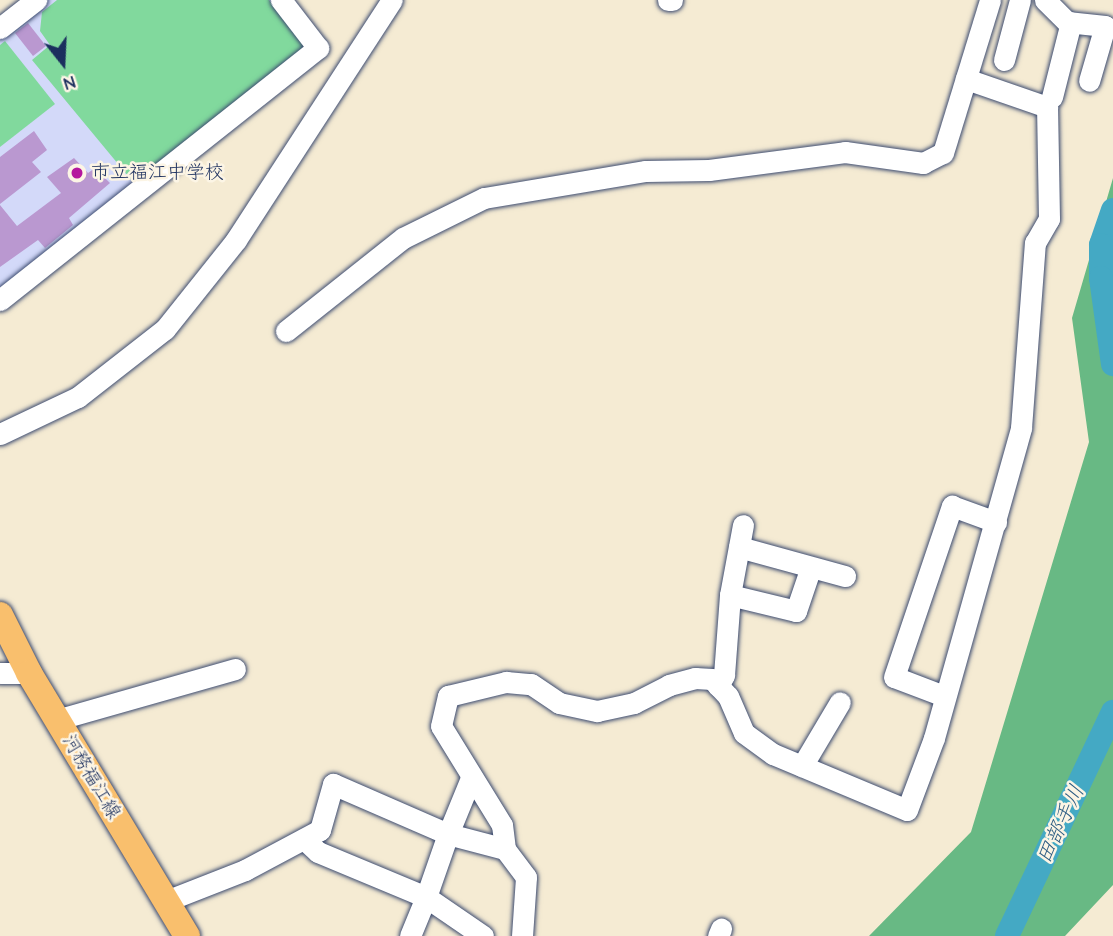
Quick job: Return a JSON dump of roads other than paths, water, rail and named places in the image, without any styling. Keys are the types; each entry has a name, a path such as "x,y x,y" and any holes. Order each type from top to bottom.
{"main road":[{"name":"河務福江線","path":"0,615 56,720 187,936"}],"street":[{"path":"0,29 36,0"},
{"path":"0,300 318,48 281,0"},
{"path":"0,434 78,397 165,329 236,240 392,0"},
{"path":"286,331 403,238 484,198 646,171 709,170 845,152 923,163 943,153 990,0"},
{"path":"1004,60 1020,0"},
{"path":"1045,0 1071,22 1105,26 1089,81"},
{"path":"1052,97 1071,22"},
{"path":"522,936 526,877 505,849 502,825 441,726 448,696 506,682 531,684 559,703 597,710 634,703 668,685 695,678 712,679 728,696 744,733 774,754 907,810 934,738 1021,428 1035,243 1049,219 1051,162 1045,122 1047,107 966,79"},
{"path":"944,696 894,677 952,506 996,522"},
{"path":"718,686 724,675 730,595 743,525"},
{"path":"739,547 845,576"},
{"path":"730,595 796,611 811,567"},
{"path":"56,720 234,669"},
{"path":"0,673 29,673"},
{"path":"802,766 840,702"},
{"path":"410,936 471,778"},
{"path":"166,901 245,870 320,830 333,784 448,834 505,849"},
{"path":"304,839 318,852 426,897 483,936"}],"waterway":[{"name":"田部手川","path":"1113,210 1101,245 1101,278 1113,364"},
{"name":"田部手川","path":"1007,936 1113,712"}],"place":[{"name":"市立福江中学校","path":"77,173"}]}
